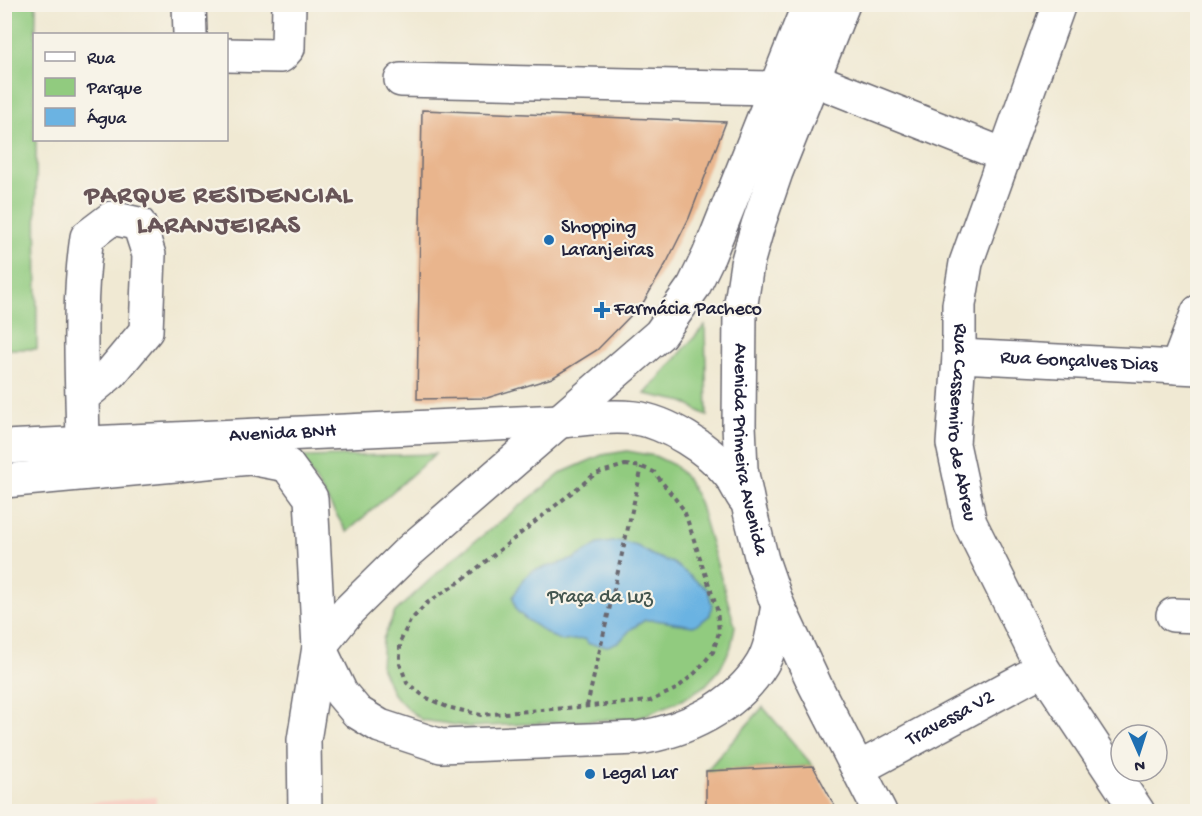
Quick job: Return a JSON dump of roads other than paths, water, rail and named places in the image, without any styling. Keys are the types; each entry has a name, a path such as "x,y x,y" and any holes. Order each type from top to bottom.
{"main road":[{"path":"189,4 190,33"},
{"path":"228,55 281,56 288,48 289,4"},
{"path":"304,812 304,740 319,647 385,573 660,334 694,286 709,255 809,4"},
{"name":"Avenida Primeira Avenida","path":"843,4 776,172 747,264 740,310 741,469 762,560 778,606 815,685 880,812"},
{"name":"Rua Cassemiro de Abreu","path":"1059,4 966,263 959,305 959,356 953,444 970,523 1043,669 1138,812"},
{"path":"813,79 1004,154"},
{"path":"401,80 776,88"},
{"path":"82,397 111,373 146,331 149,255 139,224 112,218 87,237 82,274 82,397 83,443"},
{"path":"1187,367 1197,312"},
{"name":"Rua Gonçalves Dias","path":"959,356 1187,367"},
{"name":"Avenida BNH","path":"4,447 560,421 607,416 637,418 673,430 704,450 729,474 749,508"},
{"name":"Avenida BNH","path":"4,481 250,458 287,465 311,498 319,647"},
{"path":"319,647 341,693 357,712 380,726 441,746 638,738 663,734 690,724 712,712 740,691 762,664 771,642 778,606"},
{"name":"Travessa V2","path":"858,769 1043,669"}],"water":[{"path":"620,541 637,546 673,563 708,590 712,605 710,615 693,626 645,620 631,629 620,641 608,646 589,644 584,639 563,641 551,636 516,610 513,597 523,579 532,571 574,559 598,544"}],"place":[{"name":"Shopping Laranjeiras","path":"549,240"},
{"name":"Farmácia Pacheco","path":"602,310"},
{"name":"Legal Lar","path":"590,774"}],"district":[{"name":"PARQUE RESIDENCIAL LARANJEIRAS","path":"219,212"}],"park label":[{"name":"Praça da Luz","path":"600,598"}]}
